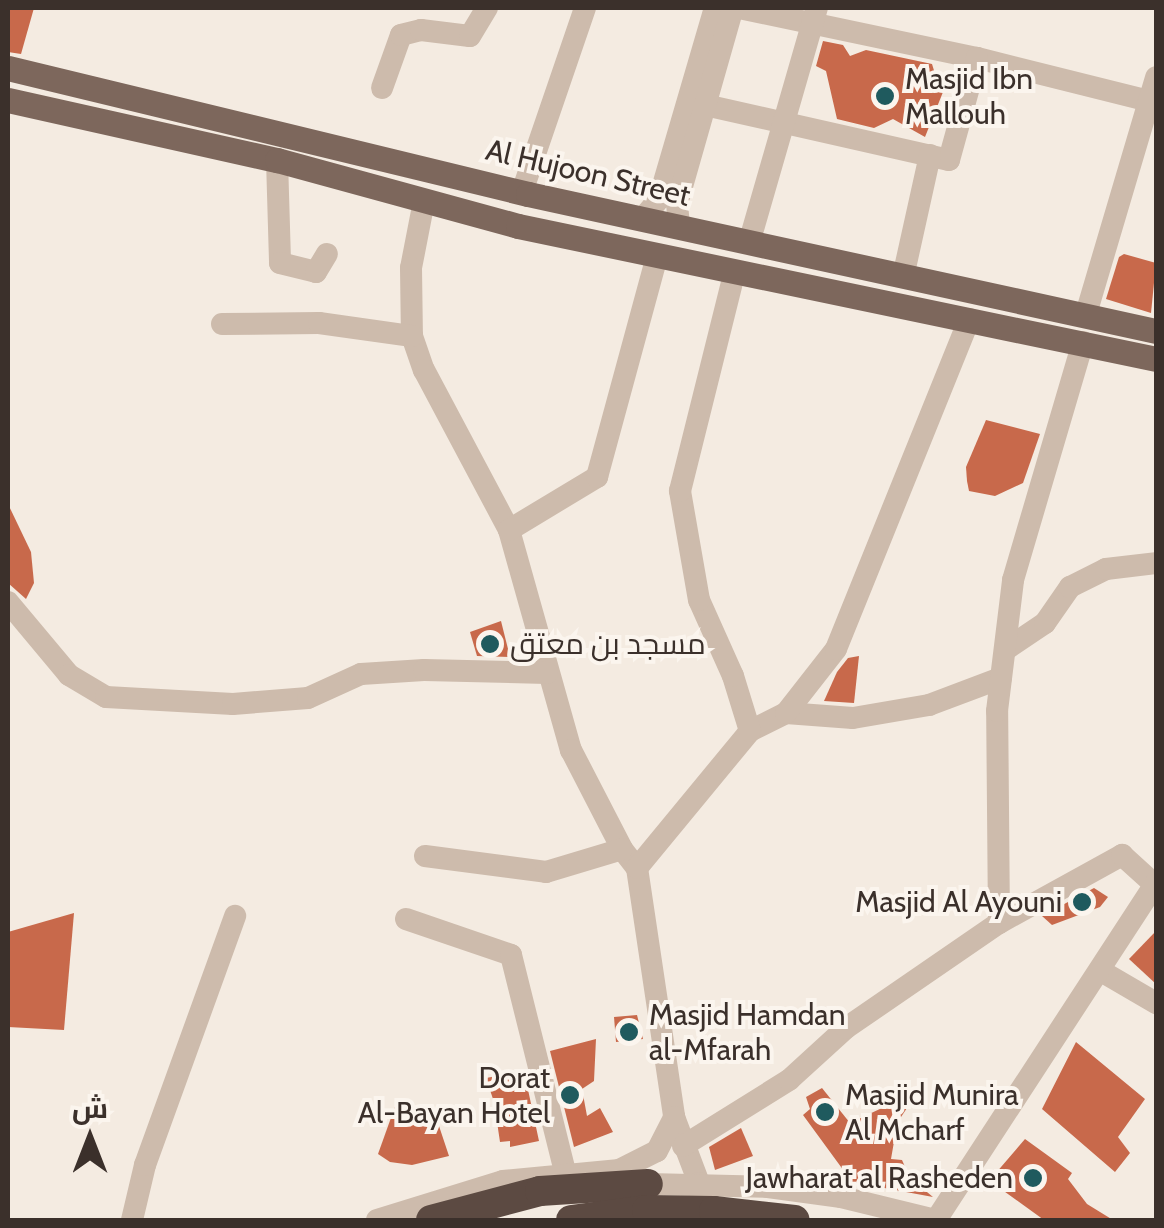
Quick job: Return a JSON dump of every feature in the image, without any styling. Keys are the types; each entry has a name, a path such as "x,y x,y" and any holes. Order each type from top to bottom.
{"highway":[{"path":"431,1220 540,1192 648,1184"},
{"path":"571,1220 647,1210 714,1211 795,1220"}],"main road":[{"name":"Al Hujoon Street","path":"8,68 522,192 1156,331"},
{"path":"8,100 276,160 424,201 734,274 1156,358"}],"street":[{"path":"382,88 402,35 420,30 470,36 487,8"},
{"path":"522,192 585,8"},
{"path":"721,8 815,16 977,58 1154,87 1086,314"},
{"path":"679,226 676,204 705,105 721,8"},
{"path":"643,218 660,199 721,8"},
{"path":"749,243 815,16"},
{"path":"705,105 949,160 977,58"},
{"path":"903,277 930,155"},
{"path":"276,160 280,263 316,272 327,254"},
{"path":"424,201 411,268 412,336 424,370 508,530 572,750 622,849 637,868 674,1117 699,1183 700,1220"},
{"path":"508,530 597,477 657,256"},
{"path":"734,274 680,491 699,600 733,676 750,731"},
{"path":"637,868 750,731 786,713 836,650 970,319"},
{"path":"222,324 319,323 412,336"},
{"path":"998,923 997,712 1014,580 1083,342"},
{"path":"1005,650 1045,623 1070,587 1106,569 1156,563"},
{"path":"8,602 69,676 106,697 234,704 308,698 361,674 424,670 547,673"},
{"path":"786,713 853,718 929,705 1002,678"},
{"path":"426,856 546,872 622,849"},
{"path":"619,1170 648,1184 699,1183 841,1197 935,1220 1102,971 1155,883 1122,856 998,923 846,1028 789,1080 683,1146"},
{"path":"132,1220 146,1166 236,916"},
{"path":"406,919 511,955 565,1172"},
{"path":"1102,971 1156,1004"},
{"path":"376,1220 503,1180 619,1170 657,1151 674,1117"}],"building":[{"path":"8,8 34,8 21,54 8,52"},
{"name":"Masjid Ibn Mallouh","path":"823,41 843,45 850,56 866,50 932,64 936,77 947,82 925,137 893,119 874,128 837,119 826,71 816,66"},
{"path":"1124,254 1156,263 1151,313 1106,299 1119,257"},
{"path":"986,420 1040,434 1023,483 995,496 969,491 967,481 966,467"},
{"path":"8,504 31,552 34,583 26,599 8,583"},
{"name":"مسجد بن معتق","path":"501,621 510,657 477,656 470,632"},
{"path":"859,656 854,703 824,701 837,672 848,658"},
{"name":"Masjid Al Ayouni","path":"1094,888 1108,897 1100,907 1052,925 1042,916"},
{"path":"74,913 64,1030 8,1027 8,932"},
{"path":"1156,931 1156,984 1129,959"},
{"name":"Masjid Hamdan al-Mfarah","path":"637,1015 643,1039 616,1042 614,1017"},
{"name":"Dorat Al-Bayan Hotel","path":"596,1039 594,1081 582,1089 587,1116 600,1108 613,1132 574,1147 550,1051"},
{"path":"1076,1042 1145,1099 1118,1137 1130,1153 1115,1172 1042,1109"},
{"path":"524,1071 539,1141 510,1147 510,1141 500,1142 486,1078"},
{"path":"822,1088 850,1123 899,1100 907,1108 891,1132 895,1136 891,1159 902,1160 910,1178 933,1197 852,1182 803,1115 810,1109 806,1097"},
{"path":"397,1101 436,1117 449,1156 412,1165 390,1162 378,1154"},
{"path":"741,1128 753,1156 715,1170 709,1147"},
{"name":"Jawharat al Rasheden","path":"1025,1139 1072,1173 1068,1179 1087,1204 1113,1220 1044,1220 994,1184 999,1177 995,1174"}],"place":[{"name":"Masjid Ibn Mallouh","path":"885,96"},
{"name":"مسجد بن معتق","path":"490,644"},
{"name":"Masjid Al Ayouni","path":"1082,902"},
{"name":"Masjid Hamdan al-Mfarah","path":"629,1032"},
{"name":"Dorat Al-Bayan Hotel","path":"570,1095"},
{"name":"Masjid Munira Al Mcharf","path":"825,1112"},
{"name":"Jawharat al Rasheden","path":"1033,1178"}]}
